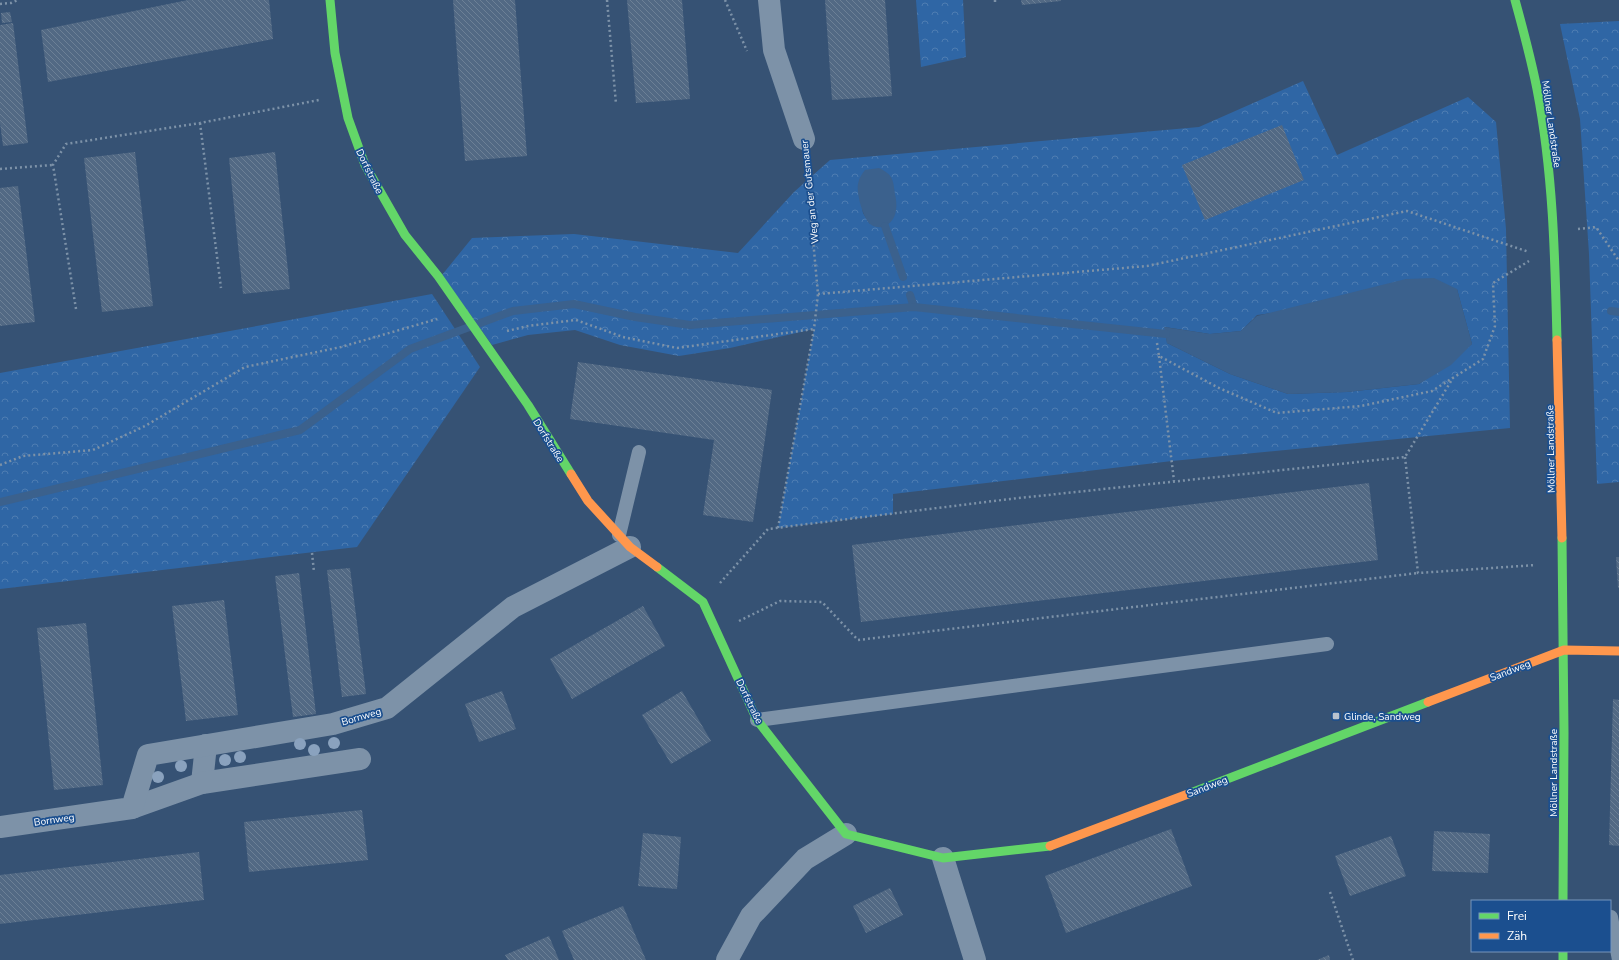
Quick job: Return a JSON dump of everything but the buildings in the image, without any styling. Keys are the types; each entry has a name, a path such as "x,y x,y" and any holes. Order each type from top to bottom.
{"street":[{"name":"Dorfstraße","path":"330,0 335,53 348,118 369,171 405,235 438,276 528,405 588,501 624,541 703,602 757,720 846,834"},
{"name":"Weg an der Gutsmauer","path":"769,0 774,50 785,87 804,139"},
{"name":"Möllner Landstraße","path":"1515,0 1523,24 1540,106 1554,232 1561,425 1564,650 1563,900"},
{"name":"Bornweg","path":"132,808 148,755 333,724 386,708 513,607 624,541"},
{"path":"1564,650 1619,651"},
{"name":"Sandweg","path":"943,858 1051,846 1564,650"},
{"path":"202,783 206,745"},
{"name":"Bornweg","path":"0,827 132,808 202,783 360,759"},
{"path":"727,960 751,916 756,910 805,859 846,834 943,858 975,960"}],"lane":[{"path":"624,541 639,452"},
{"path":"757,720 1327,644"},
{"path":"1611,917 1619,960"}],"path":[{"path":"0,4 11,3 18,0"},
{"path":"607,0 616,104"},
{"path":"76,309 53,165 66,144 200,123 343,95"},
{"path":"200,123 221,288"},
{"name":"Weg an der Gutsmauer","path":"778,528 814,329 818,294 804,139"},
{"path":"0,169 53,165"},
{"path":"818,294 1147,266 1406,211 1538,255 1555,255"},
{"path":"1554,232 1596,227 1619,260"},
{"path":"1158,356 1219,388 1277,413 1360,406 1432,391 1483,359 1496,326 1493,283 1538,255"},
{"path":"0,465 23,456 93,450 145,426 245,367 342,347 463,312"},
{"path":"482,339 528,326 576,320 623,337 676,348 814,329"},
{"path":"1157,343 1174,481"},
{"path":"1418,573 1405,457 1453,378"},
{"path":"703,602 768,529 1010,499 1405,457"},
{"path":"312,552 314,572"},
{"path":"717,632 780,601 822,602 858,640 1418,573 1562,564"},
{"path":"1330,892 1353,960"}],"green space":[{"path":"916,0 963,0 966,57 921,67"},
{"path":"1619,21 1619,482 1597,484 1589,254 1580,119 1560,24"},
{"path":"1303,81 1337,155 1468,97 1496,122 1506,229 1510,428 1172,461 893,494 893,514 778,528 814,329 730,348 679,356 620,345 575,330 528,335 492,345 442,275 472,238 574,234 738,253 794,192 830,160 1199,127","holes":["858,186 870,224 863,213","1457,289 1472,344 1419,384 1347,392 1288,394 1230,374 1167,343 1165,327 1210,334 1241,331 1257,315"]},
{"path":"432,294 480,367 357,547 0,589 0,373"}],"shaded area":[{"path":"879,168 892,178 896,200 893,219 883,227 875,226 867,221 858,193 859,180 865,170"},
{"path":"1434,278 1457,289 1472,344 1451,365 1419,384 1347,392 1288,394 1230,374 1167,343 1164,327 1210,334 1241,331 1257,316 1406,279"}],"waterway":[{"path":"885,226 903,277"},
{"path":"910,295 914,307"},
{"path":"0,502 300,430 410,349 513,311 574,304 635,317 690,325 914,307 1166,334"},
{"path":"1611,311 1619,312"}],"traffic: fast":[{"path":"330,0 335,53 348,118 365,165 405,235 438,276 528,405 571,474"},
{"path":"1515,0 1535,78 1547,151 1554,245 1557,340"},
{"path":"1562,538 1564,733 1563,900"},
{"path":"657,567 703,602 757,720 846,834 943,858 1050,846"},
{"path":"1188,794 1428,702"},
{"path":"1563,952 1563,960"}],"traffic: slow":[{"path":"1557,340 1562,538"},
{"path":"571,474 588,501 630,547 657,567"},
{"path":"1428,702 1564,650 1619,651"},
{"path":"1050,846 1188,794"}],"place":[{"name":"Glinde, Sandweg","path":"1336,716"}]}
